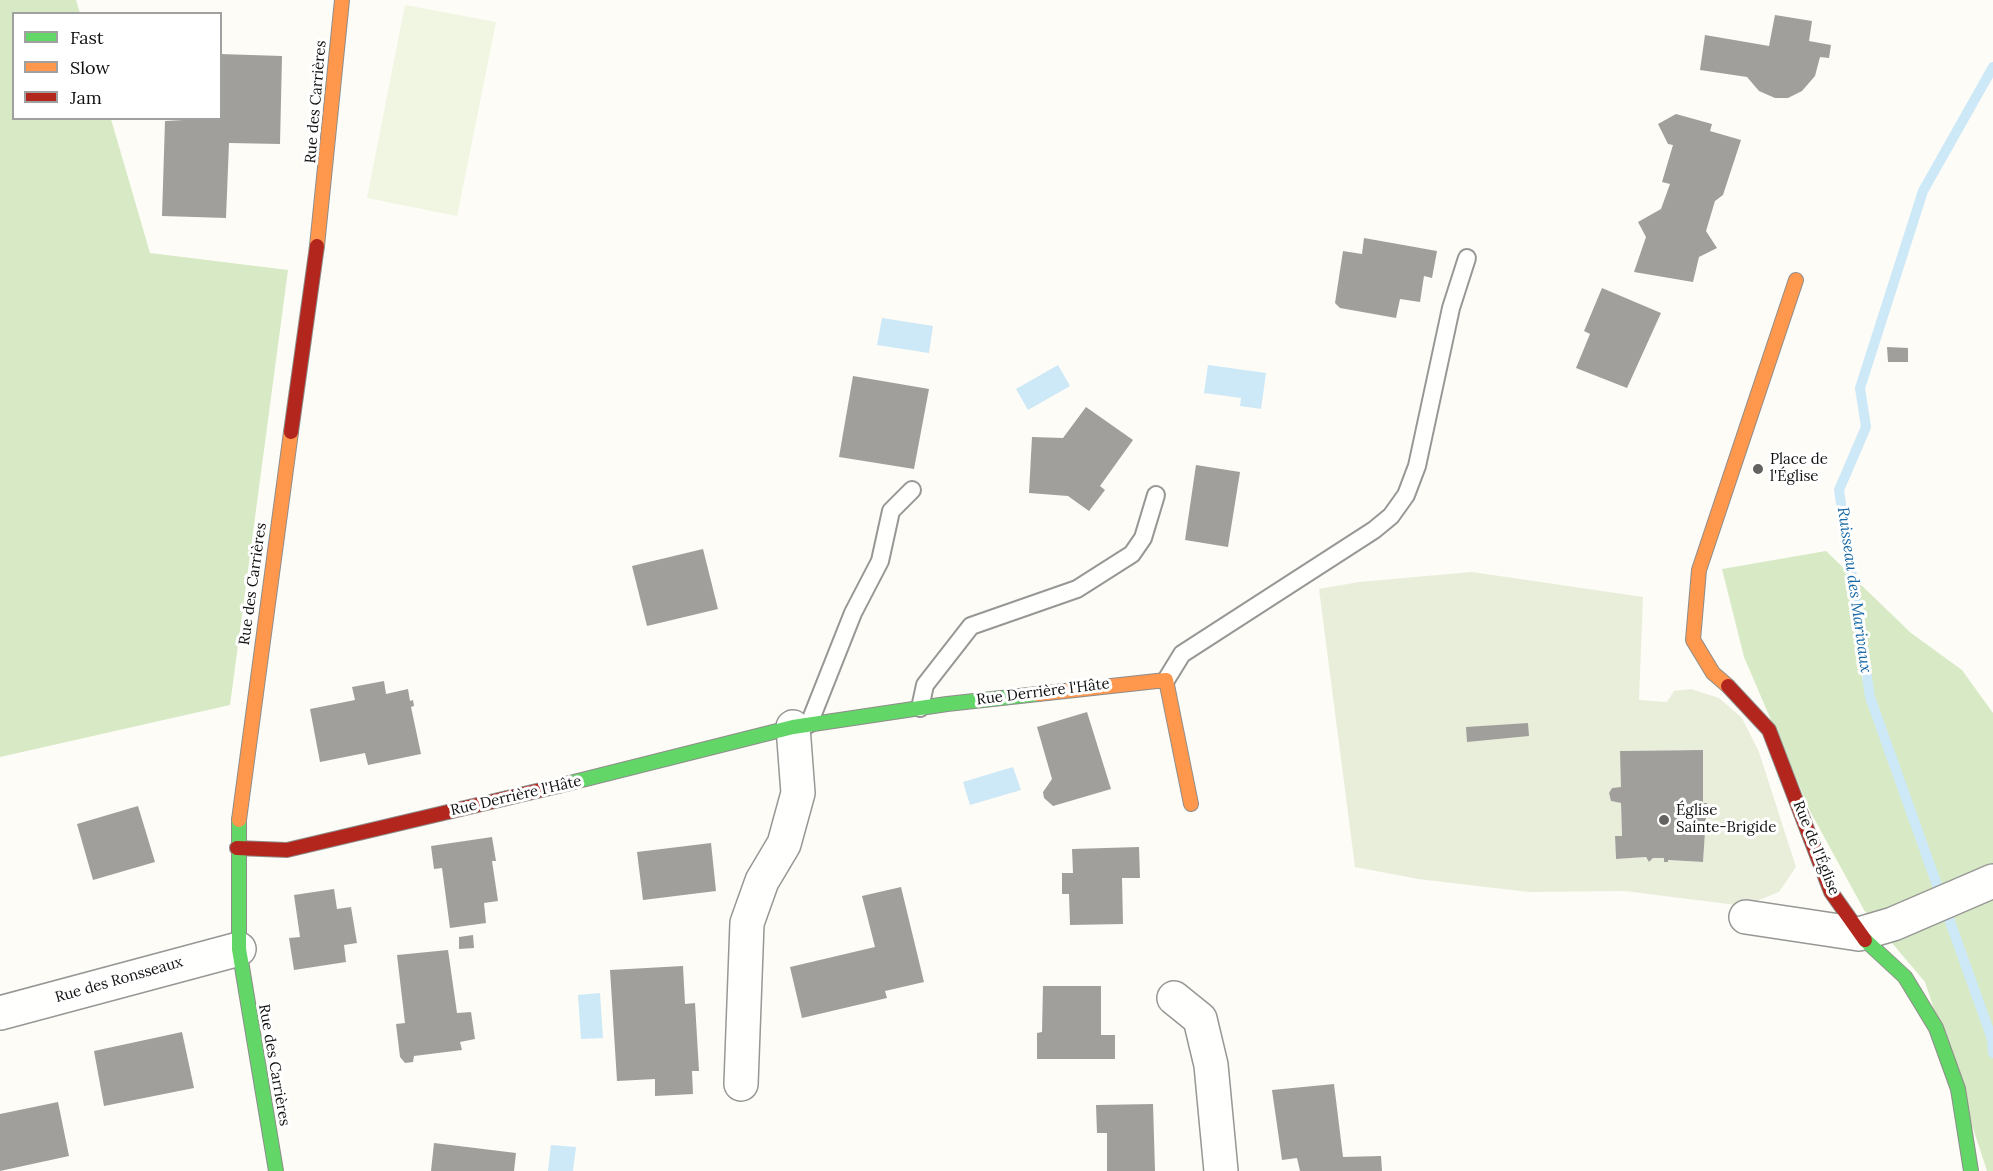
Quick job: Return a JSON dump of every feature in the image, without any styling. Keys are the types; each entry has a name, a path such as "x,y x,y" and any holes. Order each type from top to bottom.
{"street":[{"name":"Rue des Carrières","path":"276,1171 239,949 237,848 240,798 322,213 342,0"},
{"name":"Rue de l'Église","path":"1796,280 1699,570 1693,640 1713,673 1742,698 1769,730 1832,892 1859,934 1905,977 1936,1028 1958,1089 1971,1171"},
{"name":"Rue Derrière l'Hâte","path":"237,848 287,850 697,753 801,726 1104,684 1166,680"},
{"path":"1166,680 1191,804"},
{"path":"741,1084 747,922 762,881 784,844 798,793 801,726"},
{"path":"1746,917 1859,934 1893,924 1990,883"},
{"name":"Rue des Ronsseaux","path":"0,1013 239,949"},
{"path":"1174,998 1200,1019 1211,1065 1221,1171"}],"lane":[{"path":"1166,680 1182,654 1374,530 1391,516 1406,495 1417,466 1451,308 1467,258"},
{"path":"801,726 853,613 880,561 891,511 912,490"},
{"path":"921,708 925,685 971,626 1077,589 1131,554 1143,538 1156,495"}],"green space":[{"path":"0,0 76,0 80,12 12,12 12,120 111,120 150,253 288,270 230,705 0,757"},
{"path":"405,5 496,22 457,216 367,198"},
{"path":"1826,551 1911,633 1962,670 1993,713 1993,1171 1987,1171 1925,982 1864,910 1810,811 1744,657 1722,569"},
{"path":"1472,572 1643,597 1639,700 1667,702 1674,691 1691,689 1719,698 1742,718 1759,752 1796,867 1779,892 1744,906 1625,891 1529,892 1418,879 1355,867 1319,589 1359,582","holes":["1702,750 1703,803 1707,803 1703,862 1668,860 1664,862 1664,858 1653,858 1649,862 1646,857 1616,859 1615,836 1622,836 1621,803 1611,801 1609,793 1612,788 1621,787 1621,751"]}],"water":[{"path":"882,318 933,326 929,353 877,345"},
{"path":"1058,365 1070,386 1028,410 1016,389"},
{"path":"1208,365 1266,373 1261,409 1240,406 1241,398 1204,393"},
{"path":"1013,767 1021,790 970,805 963,782"},
{"path":"600,993 603,1038 581,1039 578,995"},
{"path":"551,1145 576,1147 573,1171 548,1171"}],"building":[{"path":"1775,15 1812,21 1809,41 1831,45 1829,58 1820,57 1815,76 1802,91 1788,98 1775,98 1759,91 1747,77 1700,70 1705,35 1769,46"},
{"path":"222,54 282,56 280,144 229,143 226,218 162,216 165,121 222,120"},
{"path":"1676,114 1712,124 1710,131 1741,140 1723,195 1715,201 1706,231 1717,248 1699,257 1693,282 1634,272 1646,237 1638,222 1661,209 1670,184 1662,182 1673,145 1668,144 1658,124"},
{"path":"1364,238 1437,251 1432,278 1424,276 1420,302 1400,299 1396,318 1340,308 1335,303 1343,251 1362,254"},
{"path":"1602,288 1661,313 1627,388 1576,368 1590,334 1584,331"},
{"path":"1887,347 1908,348 1908,362 1888,362"},
{"path":"853,376 929,389 914,469 839,457"},
{"path":"1086,407 1133,440 1100,486 1105,490 1089,511 1068,496 1029,493 1032,437 1063,438"},
{"path":"1196,465 1240,472 1228,547 1185,540"},
{"path":"703,549 718,609 647,626 632,566"},
{"path":"384,681 386,694 408,689 410,701 413,700 414,706 411,707 421,754 368,765 365,753 320,762 310,709 355,700 352,687"},
{"path":"1087,712 1111,789 1053,806 1044,798 1043,792 1052,779 1037,727"},
{"path":"1528,723 1529,736 1467,742 1466,727"},
{"name":"Église Sainte-Brigide","path":"1703,750 1703,803 1707,803 1703,862 1668,860 1664,862 1664,858 1653,858 1649,862 1646,857 1616,859 1615,836 1622,836 1621,803 1611,801 1609,793 1612,788 1621,787 1620,751"},
{"path":"138,806 155,862 93,880 77,824"},
{"path":"492,837 496,861 492,861 498,901 484,903 486,923 450,928 442,868 434,869 431,846"},
{"path":"711,843 716,891 643,900 637,852"},
{"path":"1139,847 1140,878 1122,878 1123,924 1070,925 1069,894 1062,894 1062,873 1073,873 1072,849"},
{"path":"901,887 924,982 885,991 887,998 802,1018 790,967 875,947 862,896"},
{"path":"334,889 337,909 351,907 357,943 344,945 346,962 294,970 289,938 300,937 294,895"},
{"path":"473,935 474,948 459,949 459,937"},
{"path":"448,950 457,1013 471,1012 475,1039 460,1042 462,1050 414,1056 413,1062 405,1063 400,1057 396,1024 405,1023 397,955"},
{"path":"683,966 685,1004 695,1003 699,1071 692,1071 693,1094 655,1096 655,1079 617,1081 610,970"},
{"path":"1043,986 1101,986 1101,1035 1115,1035 1115,1059 1037,1059 1037,1033 1042,1032"},
{"path":"182,1032 194,1088 104,1106 94,1051"},
{"path":"1334,1084 1343,1157 1381,1156 1382,1171 1300,1171 1297,1158 1282,1160 1272,1090"},
{"path":"58,1102 69,1156 0,1171 0,1114"},
{"path":"1153,1104 1155,1171 1107,1171 1107,1133 1097,1133 1096,1105"},
{"path":"434,1143 516,1153 514,1171 431,1171"}],"waterway":[{"name":"Ruisseau des Marivaux","path":"1993,67 1923,191 1860,388 1866,427 1839,490 1870,697 1992,1039 1993,1053"}],"traffic: fast":[{"path":"558,786 793,727 947,704 1038,694"},
{"path":"239,820 239,949 276,1171"},
{"path":"1865,940 1905,977 1936,1028 1958,1089 1971,1171"}],"traffic: slow":[{"path":"317,246 342,0"},
{"path":"1728,686 1713,673 1693,640 1699,570 1796,280"},
{"path":"239,820 291,432"},
{"path":"1038,694 1166,680 1191,804"}],"traffic: jam":[{"path":"291,432 317,246"},
{"path":"1728,686 1769,730 1831,892 1865,940"},
{"path":"237,848 287,850 558,786"}],"place":[{"name":"Place de l'Église","path":"1758,469"},
{"name":"Église Sainte-Brigide","path":"1664,820"}]}
